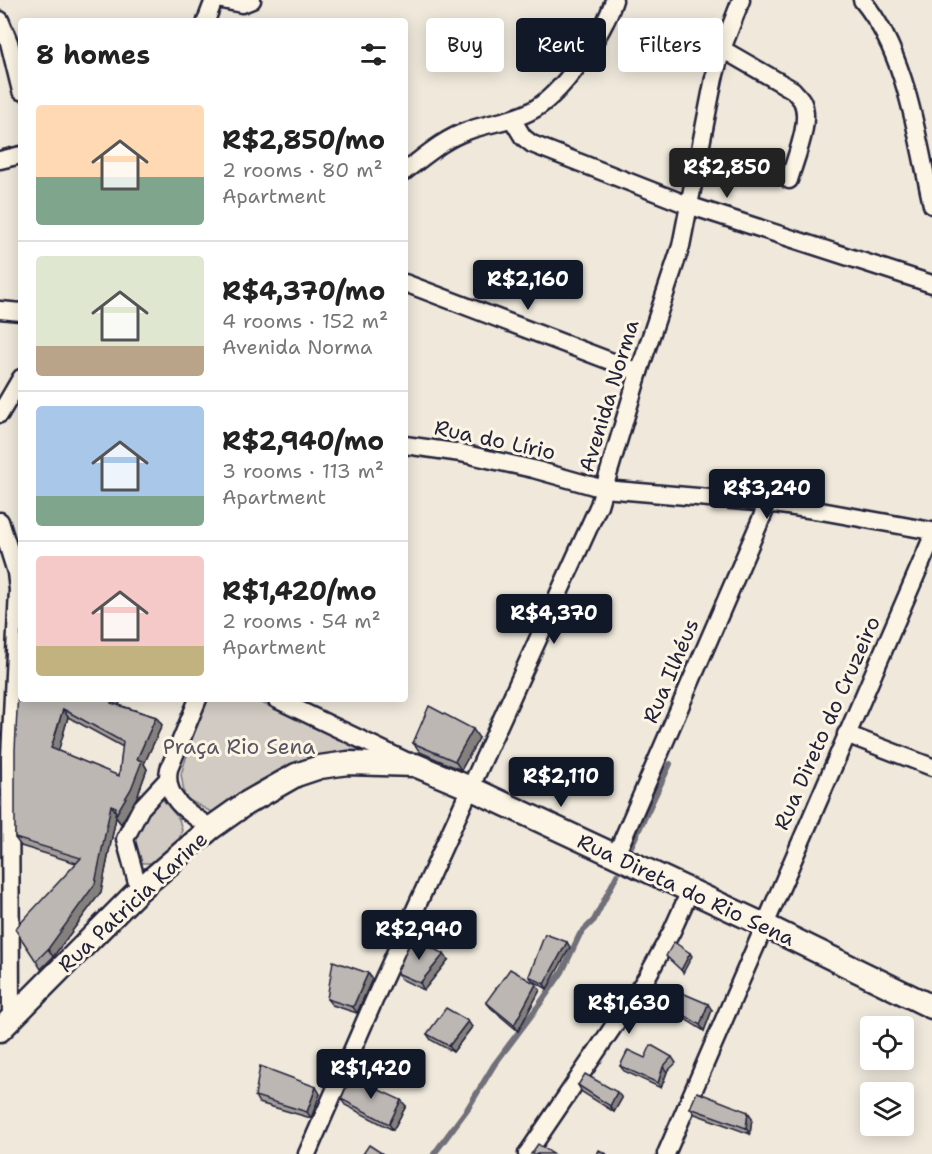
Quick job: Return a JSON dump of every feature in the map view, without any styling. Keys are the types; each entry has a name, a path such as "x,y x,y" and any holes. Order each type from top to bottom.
{"main road":[{"name":"Rua Patricia Karine","path":"5,1025 139,890 211,828 262,794 296,775 320,766 367,762 415,765"},
{"name":"Rua Direta do Rio Sena","path":"415,765 470,788 764,925 932,1007"}],"street":[{"path":"208,18 214,0"},
{"path":"222,0 242,4 250,1"},
{"path":"408,169 451,138 467,131 512,119 543,104 556,93 594,39 614,0"},
{"name":"Avenida Norma","path":"723,46 741,0"},
{"path":"862,0 872,11 887,38 898,65 932,205"},
{"path":"0,20 9,42 18,79"},
{"path":"723,50 793,90 802,101 806,114 804,129 789,180"},
{"name":"Avenida Norma","path":"307,1154 604,489 639,372 681,246 705,117 716,72"},
{"path":"512,119 523,137 532,144 688,205 932,284"},
{"path":"0,160 18,155"},
{"path":"408,284 639,372"},
{"path":"0,310 18,312"},
{"path":"0,414 18,383"},
{"name":"Rua do Lírio","path":"408,446 461,453 533,469 604,489 768,503 821,510 932,531"},
{"name":"Rua Ilhéus","path":"615,856 768,503"},
{"path":"0,521 18,581"},
{"name":"Rua Direto do Cruzeiro","path":"666,1154 932,538"},
{"path":"5,1025 5,757 18,612"},
{"path":"197,702 169,769 167,780 173,799 211,828"},
{"name":"Rua Direta do Rio Sena","path":"282,702 415,765"},
{"path":"846,734 932,767"},
{"path":"139,890 125,839 141,808 167,780"},
{"path":"527,1154 647,977 690,891"}],"green space":[{"name":"Praça Rio Sena","path":"204,702 259,702 361,746 355,756 213,813 185,798 181,774"},
{"name":"Praça Rio Sena","path":"159,795 179,819 182,830 177,846 156,863 142,863 134,837 141,818"}],"building":[{"path":"18,691 18,702 112,702 156,717 137,759 142,761 131,789 115,816 116,807 111,805 95,884 48,949 36,961 15,929 81,858 15,838","holes":["63,709 123,742 119,776 51,748"]},
{"path":"429,706 473,729 455,761 413,743"},
{"path":"545,934 567,942 544,984 529,976"},
{"path":"412,938 444,954 420,983 397,973"},
{"path":"674,942 690,953 681,970 666,956"},
{"path":"333,961 368,973 353,1007 327,999"},
{"path":"510,969 536,984 514,1025 486,1002"},
{"path":"666,986 708,1004 700,1025 660,1000"},
{"path":"446,1008 468,1021 449,1046 427,1034"},
{"path":"651,1045 672,1057 663,1067 658,1083 620,1066 628,1050 645,1058"},
{"path":"260,1066 316,1087 307,1112 255,1096"},
{"path":"585,1074 617,1092 610,1106 578,1085"},
{"path":"351,1077 401,1100 389,1124 341,1099"},
{"path":"697,1092 748,1112 746,1128 690,1108"},
{"path":"538,1144 553,1154 531,1154"},
{"path":"369,1145 383,1154 363,1154"}],"waterway":[{"path":"627,855 670,764"},
{"path":"434,1154 468,1108 494,1065 562,972 580,934 594,920 617,875"}]}
